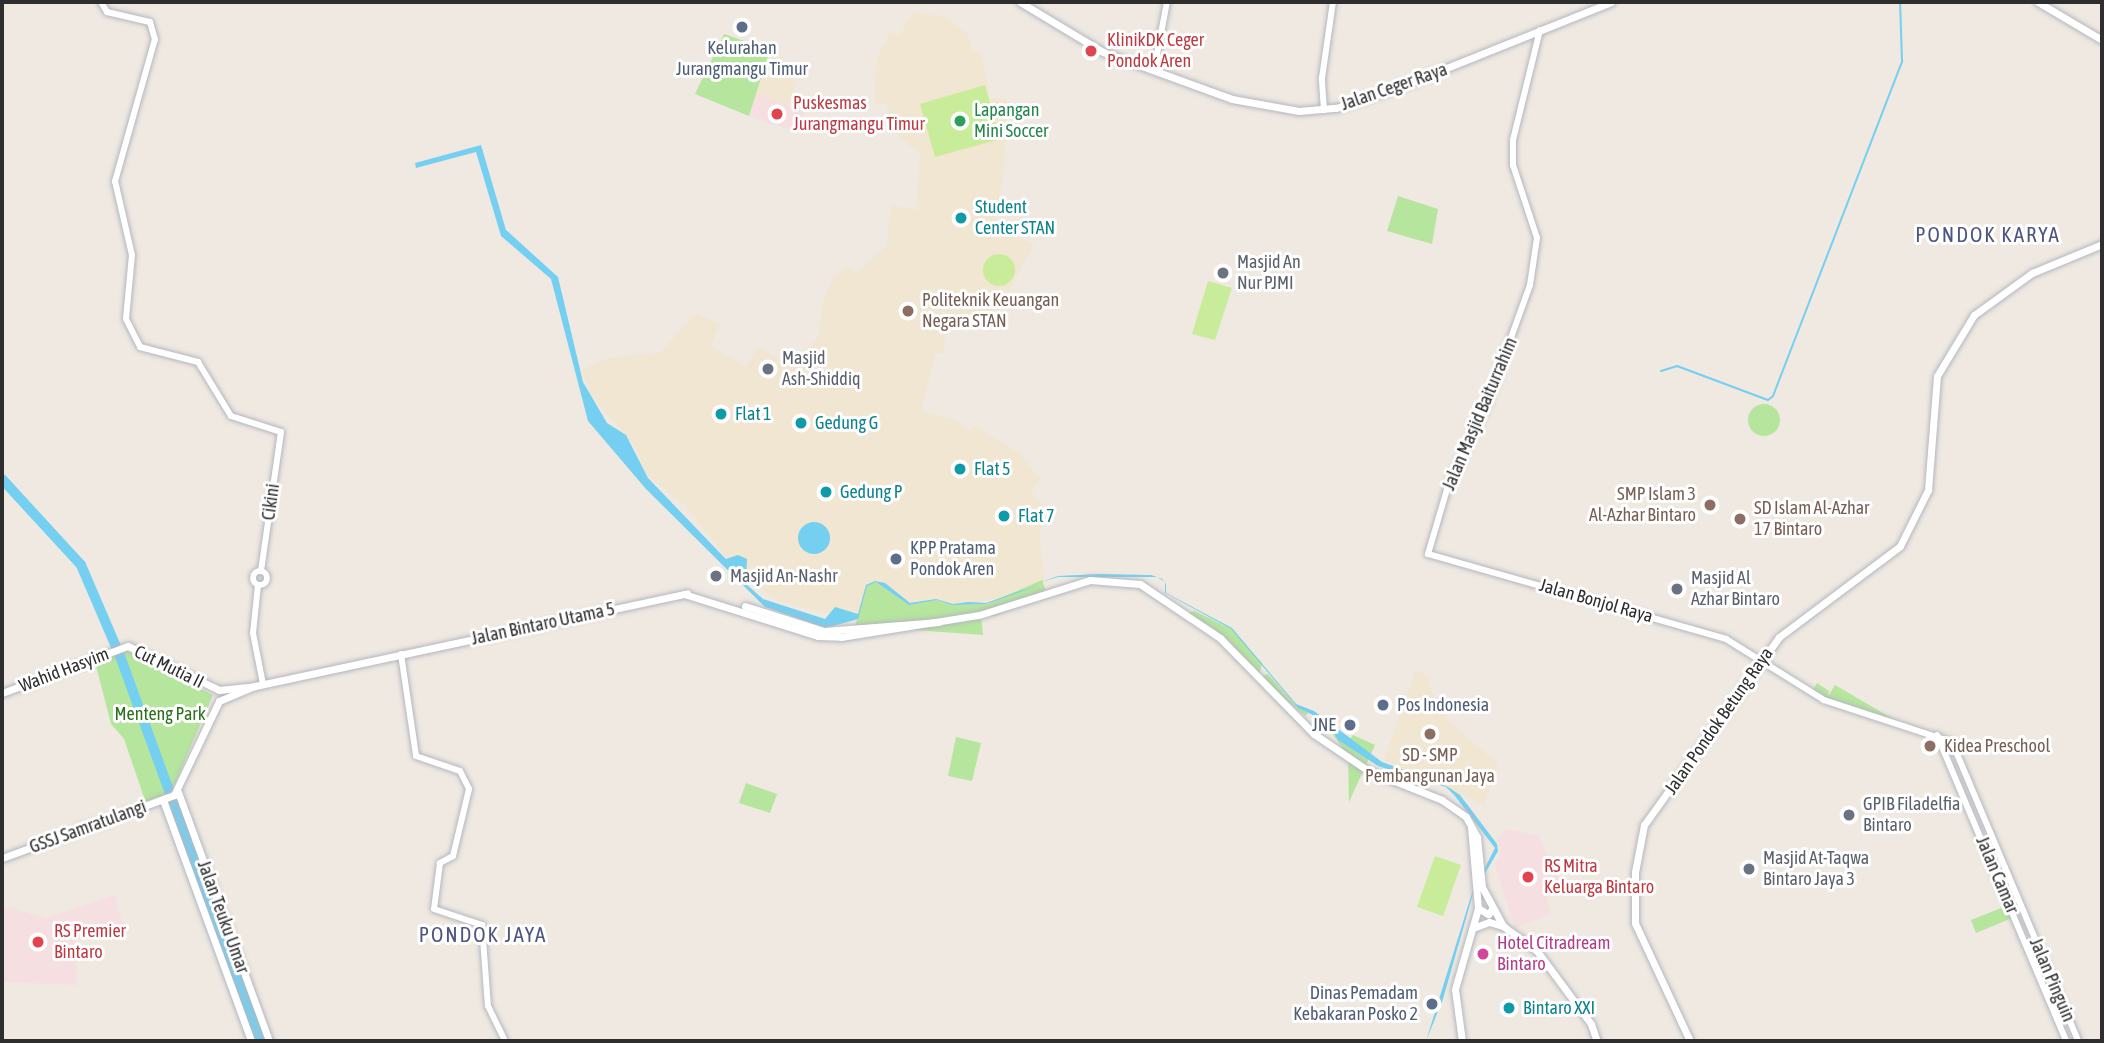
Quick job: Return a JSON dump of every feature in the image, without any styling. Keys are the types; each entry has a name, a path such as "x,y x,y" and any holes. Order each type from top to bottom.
{"main road":[{"name":"Jalan Ceger Raya","path":"1020,2 1086,44 1232,99 1324,110 1440,72 1611,2"},
{"path":"2038,2 2102,40"},
{"name":"Jalan Pondok Betung Raya","path":"1690,1041 1635,923 1638,846 1644,825 1760,659 1786,631 1888,559 1914,525 1928,491 1937,376 1974,315 2032,273 2102,244"},
{"name":"Jalan Bintaro Utama 5","path":"259,685 701,590 799,626 824,631 870,631 939,622 1031,602 1090,580 1140,584 1220,638 1314,734 1367,770 1448,803 1471,826"},
{"name":"Cut Mutia II","path":"126,646 212,688 259,685"},
{"name":"Wahid Hasyim","path":"2,693 126,646"},
{"path":"170,797 219,701 259,685"},
{"name":"Cut Mutia II","path":"212,688 219,701"},
{"name":"Jalan Teuku Umar","path":"170,797 251,1041"},
{"name":"Jalan Teuku Umar","path":"170,797 269,1041"},
{"name":"GSSJ Samratulangi","path":"2,858 170,797"},
{"path":"1471,826 1484,892 1503,926"},
{"path":"1462,1041 1455,994 1478,908 1471,826"},
{"path":"1478,908 1488,914 1493,908"},
{"path":"1473,929 1489,922 1503,926 1536,951 1591,1024 1597,1041"}],"street":[{"name":"Cikini","path":"101,2 107,12 154,27 143,92 115,181 132,255 124,307 132,338 146,350 194,359 231,416 281,432 261,571 266,580 258,584 253,633 259,685"},
{"path":"1154,70 1167,2"},
{"path":"1324,110 1322,78 1333,2"},
{"name":"Jalan Masjid Baiturrahim","path":"1428,554 1448,486 1501,372 1530,285 1537,238 1513,165 1513,140 1540,30"},
{"name":"Jalan Bonjol Raya","path":"1428,554 1672,622 1732,642 1760,659"},
{"path":"401,654 417,757 460,771 469,789 453,856 440,863 436,883 438,914 483,928 488,1006 505,1041"},
{"path":"1760,659 1825,700 1936,733 1952,742"},
{"name":"Jalan Camar","path":"1936,733 2066,1041"},
{"path":"1942,744 1952,742"},
{"name":"Jalan Pinguin","path":"1952,742 2078,1041"}],"shaded area":[{"name":"Politeknik Keuangan Negara STAN","path":"913,12 948,18 968,35 972,51 981,53 990,98 1006,99 1004,169 995,228 1034,244 1000,308 985,320 947,314 944,353 936,353 921,411 956,420 970,432 974,426 1021,454 1040,479 1031,492 1047,508 1039,535 1043,585 1025,593 962,605 830,614 778,601 742,577 686,506 647,475 634,445 591,395 581,370 612,357 661,352 695,314 720,323 711,346 746,367 758,347 792,367 817,339 824,298 833,279 845,267 857,273 887,245 891,205 916,210 920,154 894,132 886,104 874,103 877,58 890,32 900,35"},
{"path":"764,71 797,81 788,105 756,94"},
{"name":"Puskesmas Jurangmangu Timur","path":"756,94 805,111 796,132 749,116"},
{"name":"SD - SMP Pembangunan Jaya","path":"1415,671 1427,675 1434,701 1450,722 1498,764 1484,805 1384,760"},
{"name":"RS Mitra Keluarga Bintaro","path":"1506,829 1539,836 1563,889 1546,898 1551,914 1515,928 1495,866 1501,851 1497,840"},
{"name":"RS Premier Bintaro","path":"115,895 123,926 75,939 77,985 2,982 2,906 47,918"}],"green space":[{"path":"724,34 770,50 749,116 695,94"},
{"name":"Lapangan Mini Soccer","path":"985,85 1000,139 935,157 920,104"},
{"path":"1398,196 1438,209 1432,244 1387,231"},
{"path":"999,254 1010,259 1015,270 1010,281 999,286 988,281 983,270 988,259"},
{"path":"1208,281 1232,288 1215,340 1192,334"},
{"path":"1764,404 1775,409 1780,420 1775,431 1764,436 1753,431 1748,420 1753,409"},
{"path":"1042,580 1047,594 995,616 981,616 983,635 901,629 852,636 867,585 876,582 909,605 937,600 952,605 987,604"},
{"path":"1195,611 1231,629 1262,663 1259,677 1185,613"},
{"name":"Menteng Park","path":"125,650 213,695 171,793 146,803 124,739 111,724 95,662"},
{"path":"1268,674 1298,708 1310,711 1305,716 1259,677"},
{"path":"1817,683 1829,691 1828,696 1835,685 1900,723 1811,694"},
{"path":"1322,719 1346,745 1353,735 1375,745 1349,802 1348,756"},
{"path":"956,737 981,743 972,781 948,776"},
{"path":"746,783 777,794 770,813 739,803"},
{"path":"1435,856 1461,865 1443,916 1417,907"},
{"path":"2006,906 2012,918 1976,933 1971,920"}],"water":[{"path":"481,145 506,230 558,277 583,382 607,423 626,435 648,478 726,559 738,555 747,559 746,584 763,599 825,619 835,607 858,614 866,585 875,581 885,583 910,603 936,599 953,604 986,603 1038,583 1034,587 986,604 952,605 937,600 909,605 876,582 867,586 858,619 826,628 765,607 646,489 588,421 551,279 501,236 476,152 416,168 415,163"},
{"path":"814,522 825,527 830,538 825,549 814,554 803,549 798,538 803,527"},
{"path":"1100,574 1157,577 1058,577 1038,583 1058,576"},
{"path":"1165,582 1166,593 1232,628 1296,704 1314,711 1382,762 1432,780 1448,787 1460,795 1497,844 1498,851 1473,894 1443,999 1426,1041 1472,893 1495,848 1446,787 1378,766 1338,740 1328,722 1298,708 1231,629 1165,593"}],"waterway":[{"path":"1661,371 1677,366 1768,400 1773,396 1902,61 1900,2"},
{"path":"2,479 81,565 120,656 260,1041"}],"place":[{"name":"Kelurahan Jurangmangu Timur","path":"742,27"},
{"name":"KlinikDK Ceger Pondok Aren","path":"1091,51"},
{"name":"Puskesmas Jurangmangu Timur","path":"777,114"},
{"name":"Lapangan Mini Soccer","path":"960,121"},
{"name":"Student Center STAN","path":"961,218"},
{"name":"Masjid An Nur PJMI","path":"1223,273"},
{"name":"Politeknik Keuangan Negara STAN","path":"908,311"},
{"name":"Masjid Ash-Shiddiq","path":"768,369"},
{"name":"Flat 1","path":"721,414"},
{"name":"Gedung G","path":"801,423"},
{"name":"Flat 5","path":"960,469"},
{"name":"Gedung P","path":"826,492"},
{"name":"SMP Islam 3 Al-Azhar Bintaro","path":"1710,505"},
{"name":"Flat 7","path":"1004,516"},
{"name":"SD Islam Al-Azhar 17 Bintaro","path":"1740,519"},
{"name":"KPP Pratama Pondok Aren","path":"896,559"},
{"name":"Masjid An-Nashr","path":"716,576"},
{"name":"Masjid Al Azhar Bintaro","path":"1677,589"},
{"name":"Pos Indonesia","path":"1383,705"},
{"name":"JNE","path":"1350,725"},
{"name":"SD - SMP Pembangunan Jaya","path":"1430,734"},
{"name":"Kidea Preschool","path":"1930,746"},
{"name":"GPIB Filadelfia Bintaro","path":"1849,815"},
{"name":"Masjid At-Taqwa Bintaro Jaya 3","path":"1749,869"},
{"name":"RS Mitra Keluarga Bintaro","path":"1528,877"},
{"name":"RS Premier Bintaro","path":"38,942"},
{"name":"Hotel Citradream Bintaro","path":"1483,954"},
{"name":"Dinas Pemadam Kebakaran Posko 2","path":"1432,1004"},
{"name":"Bintaro XXI","path":"1509,1008"}],"district":[{"name":"PONDOK KARYA","path":"1988,234"},
{"name":"PONDOK JAYA","path":"483,934"}]}
